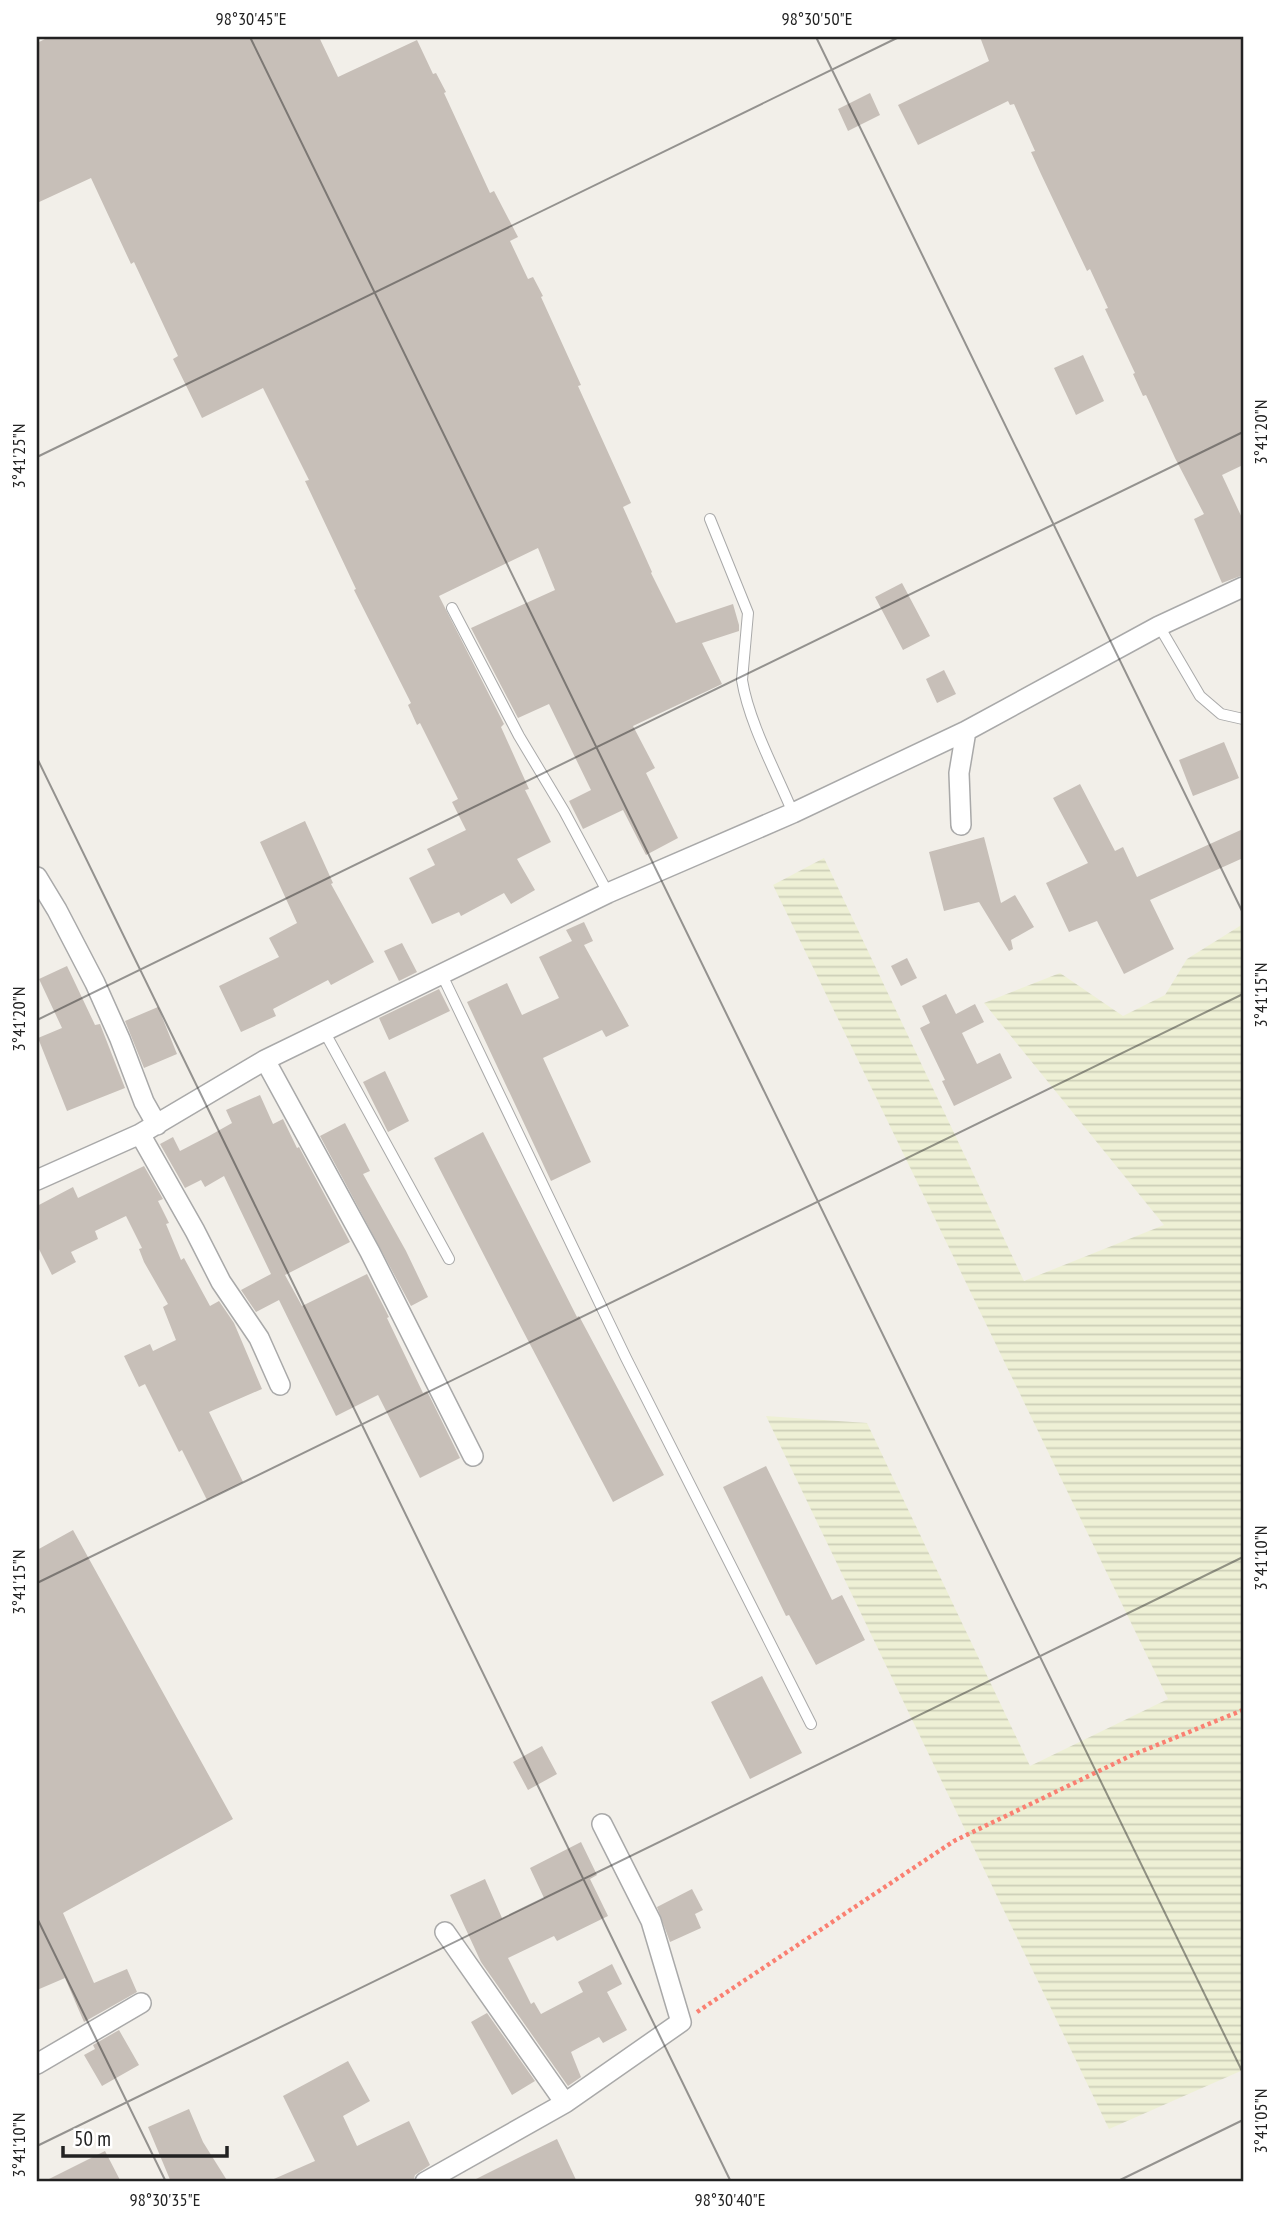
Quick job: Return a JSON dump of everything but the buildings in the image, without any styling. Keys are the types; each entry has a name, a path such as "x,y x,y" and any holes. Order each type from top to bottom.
{"street":[{"path":"37,1180 149,1129 265,1060 608,893 793,813 966,731 1159,626 1243,587"},
{"path":"961,825 959,774 966,731"},
{"path":"37,877 57,910 120,1039 144,1102 149,1129 195,1231 221,1282 259,1338 280,1385"},
{"path":"265,1060 370,1252 473,1455"},
{"path":"425,2182 565,2103 681,2022 651,1921 602,1824"},
{"path":"445,1932 565,2103"},
{"path":"37,2064 141,2003"}],"lane":[{"path":"710,519 748,613 742,680 744,690 793,813"},
{"path":"452,608 519,736 564,811 608,893"},
{"path":"1159,626 1200,695 1221,714 1243,719"},
{"path":"442,975 626,1358 811,1724"},
{"path":"324,1031 449,1259"}],"path":[{"path":"681,2022 954,1841 1130,1756 1243,1710"}],"green space":[{"path":"824,858 1024,1281 1164,1225 984,1003 1060,973 1123,1016 1165,995 1187,959 1243,924 1243,2070 1109,2129 766,1416 867,1423 1030,1766 1168,1699 773,885"}]}
